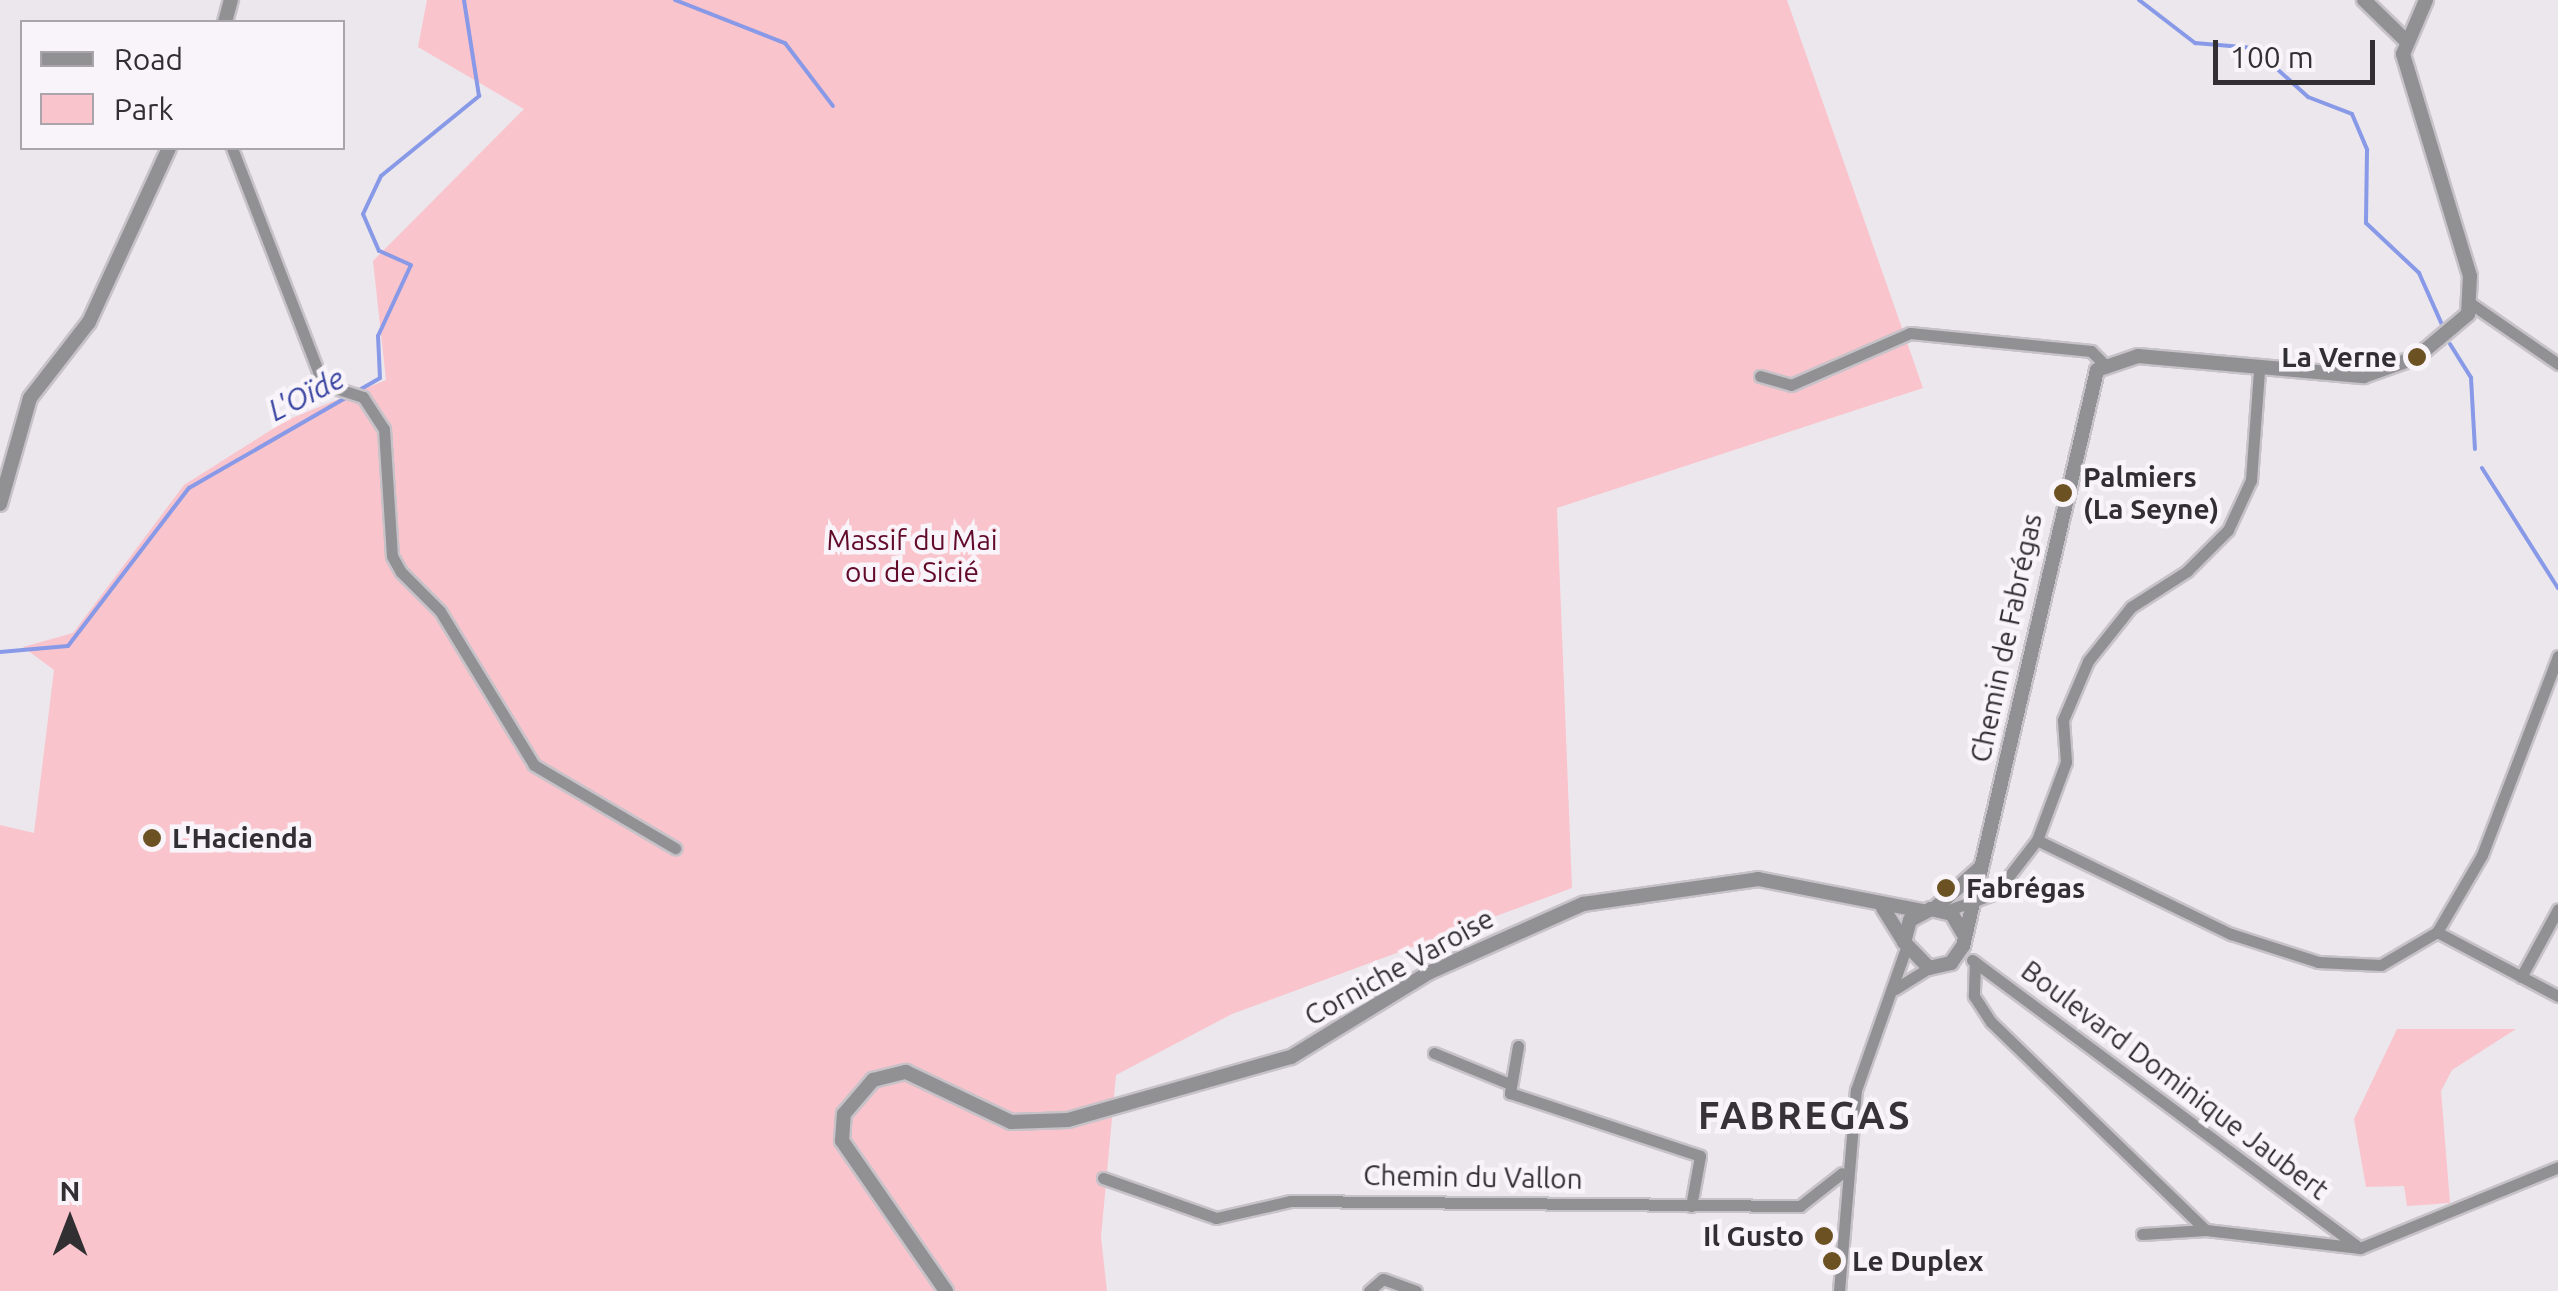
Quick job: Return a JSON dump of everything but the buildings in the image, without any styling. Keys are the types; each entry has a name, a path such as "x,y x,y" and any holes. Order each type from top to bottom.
{"street":[{"path":"1760,376 1791,386 1910,333 2091,351 2104,364 2138,356 2344,378 2391,370 2459,326 2470,303 2406,41 2364,0"},
{"path":"2406,41 2426,0"},
{"path":"0,504 22,413 89,322 168,150"},
{"path":"233,150 315,368 324,384 363,398 384,429 392,556 440,611 534,766 675,848"},
{"path":"2470,303 2558,364"},
{"name":"Chemin de Fabrégas","path":"1960,952 2082,402 2104,364"},
{"path":"1934,910 1973,905 1996,892 2037,840 2066,762 2063,720 2088,661 2131,607 2187,572 2228,530 2251,480 2260,370"},
{"path":"2037,840 2176,911 2318,962 2381,965 2437,932 2504,806 2558,656"},
{"path":"1839,1291 1842,1173 1870,1039 1895,989 1905,945 1934,910 1982,866"},
{"name":"Corniche Varoise","path":"946,1291 926,1250 842,1141 844,1114 872,1080 923,1076 987,1114 1040,1124 1292,1057 1428,973 1583,904 1758,880 1794,880 1883,908 1934,910"},
{"path":"1883,908 1905,945 1929,968"},
{"path":"2521,977 2558,909"},
{"path":"1934,910 1964,934"},
{"path":"2437,932 2558,996"},
{"path":"1895,989 1960,952"},
{"name":"Boulevard Dominique Jaubert","path":"1960,952 2360,1248"},
{"path":"1974,962 1974,996 1991,1022 2206,1230"},
{"path":"1518,1046 1510,1093 1700,1156 1691,1206"},
{"path":"1434,1053 1510,1084"},
{"path":"2142,1234 2206,1230 2360,1248 2558,1167"},
{"name":"Chemin du Vallon","path":"1102,1178 1216,1218 1290,1201 1800,1206 1842,1173"},
{"path":"1370,1291 1384,1279 1416,1291"}],"green space":[{"name":"Massif du Mai ou de Sicié","path":"427,0 1787,0 1923,388 1557,508 1572,888 1232,1014 1116,1075 1101,1237 1107,1291 0,1291 0,825 34,833 54,670 23,647 73,633 184,485 287,420 386,380 373,261 524,109 418,47"},
{"path":"2397,1029 2516,1029 2452,1070 2441,1091 2450,1203 2407,1206 2404,1186 2366,1187 2354,1119"}],"waterway":[{"name":"L'Oïde","path":"0,652 68,646 189,488 380,378 378,336 411,265 379,251 363,214 381,176 479,96 464,0"},
{"name":"L'Oïde","path":"675,0 785,43 833,106"},
{"name":"L'Oïde","path":"2139,0 2195,43 2254,48 2308,97 2352,114 2367,150 2366,223 2419,273 2443,327"},
{"name":"L'Oïde","path":"2450,344 2471,378 2475,449"},
{"name":"L'Oïde","path":"2482,468 2558,588"}],"place":[{"name":"La Verne","path":"2417,357"},
{"name":"Palmiers (La Seyne)","path":"2063,493"},
{"name":"L'Hacienda","path":"152,838"},
{"name":"Fabrégas","path":"1946,888"},
{"name":"Il Gusto","path":"1824,1236"},
{"name":"Le Duplex","path":"1832,1261"}],"district":[{"name":"FABREGAS","path":"1805,1116"}]}
